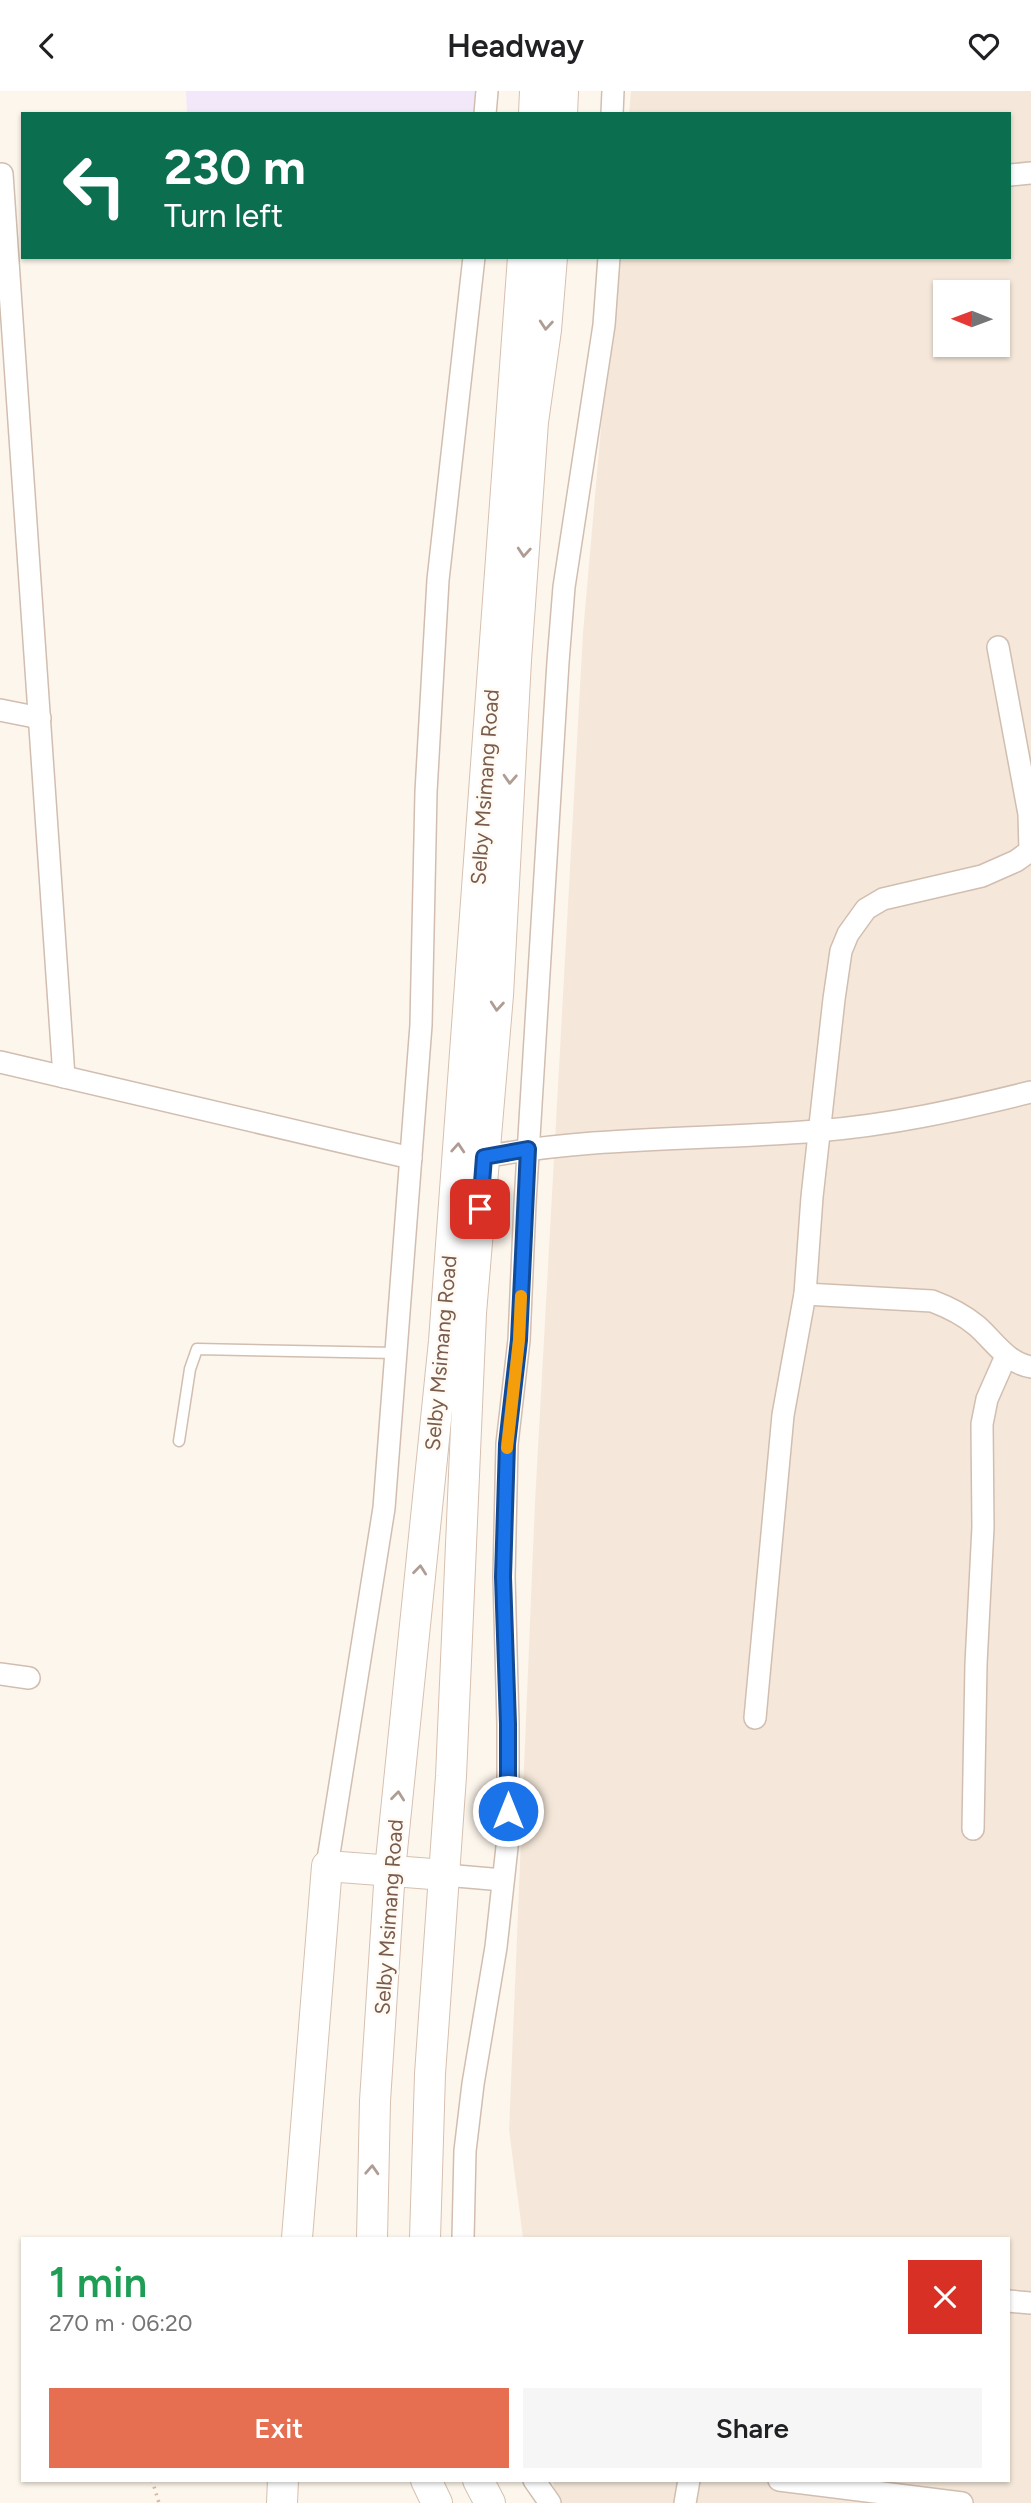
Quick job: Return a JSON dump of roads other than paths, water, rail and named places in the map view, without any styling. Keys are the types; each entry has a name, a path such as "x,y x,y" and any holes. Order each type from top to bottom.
{"main road":[{"path":"534,112 535,91"},
{"path":"562,112 563,91"},
{"name":"Selby Msimang Road","path":"372,2237 375,2115 390,1870 444,1341 523,259"},
{"name":"Selby Msimang Road","path":"425,2237 430,2074 445,1875 471,1313 498,995 516,660 532,435 547,330 551,259"},
{"path":"297,2237 327,1866 445,1875"},
{"path":"282,2503 284,2482"},
{"path":"427,2482 437,2503"},
{"path":"479,2482 490,2503"}],"street":[{"path":"485,112 487,91"},
{"path":"612,112 613,91"},
{"path":"1011,175 1031,173"},
{"path":"2,174 64,1077"},
{"path":"327,1866 384,1509 421,1025 426,792 438,580 474,259"},
{"path":"463,2237 465,2151 473,2084 496,1947 508,1811 503,1577 507,1444 519,1340 528,1149 564,587 604,325 610,259"},
{"path":"755,1718 783,1415 805,1294 819,1131 841,951 853,924 866,909 883,899 982,876 1016,861 1030,851 1029,814 998,647"},
{"path":"0,710 40,718"},
{"path":"0,1062 411,1158"},
{"path":"484,1157 574,1144 819,1131 894,1123 1031,1092"},
{"path":"805,1294 932,1301 948,1307 976,1325 1006,1356 1031,1367"},
{"path":"973,1829 976,1664 983,1527 982,1424 987,1399 1006,1356"},
{"path":"0,1674 29,1678"},
{"path":"445,1875 503,1880"},
{"path":"1010,2301 1031,2303"},
{"path":"535,2482 550,2503"},
{"path":"685,2503 689,2482"},
{"path":"795,2482 962,2503"}],"lane":[{"path":"180,1441 190,1369 197,1349 396,1353"}]}
